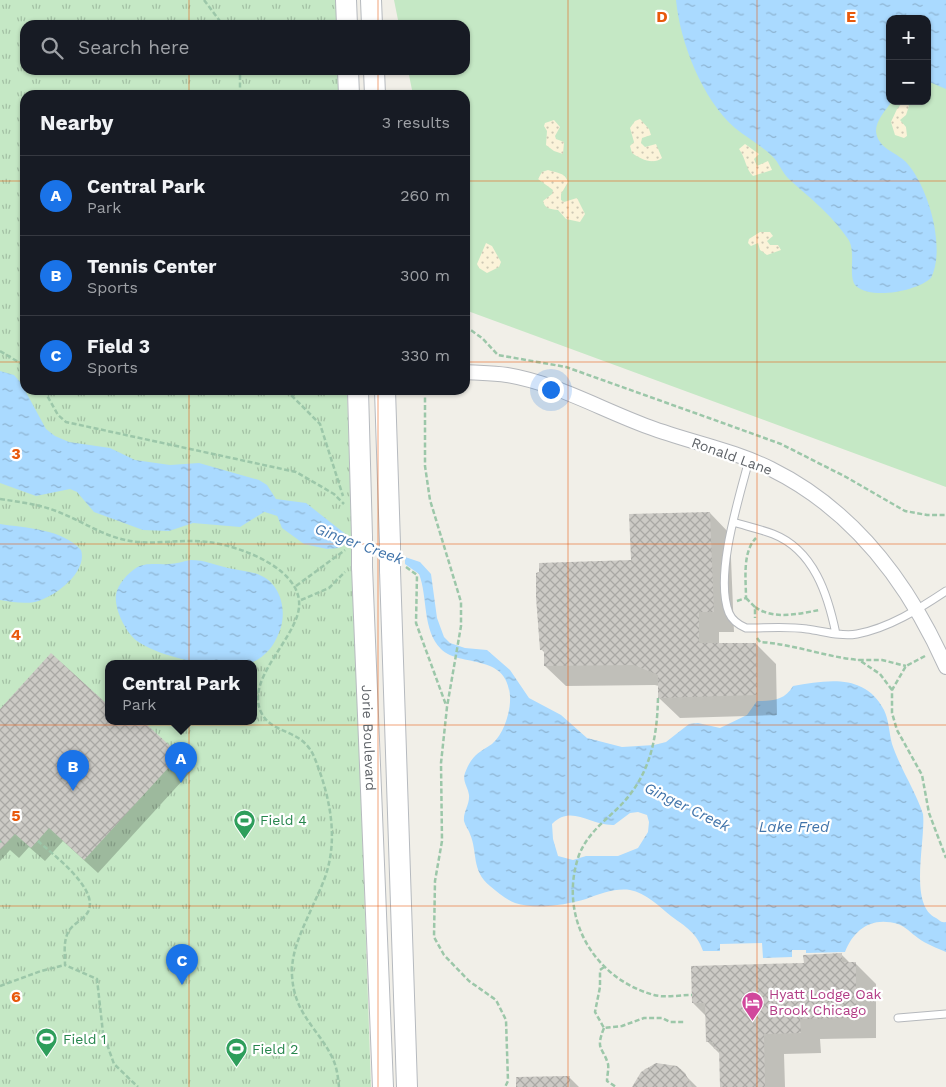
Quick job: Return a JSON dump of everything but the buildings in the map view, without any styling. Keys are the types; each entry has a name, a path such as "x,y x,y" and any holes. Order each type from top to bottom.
{"main road":[{"path":"346,0 347,20"},
{"path":"371,0 372,20"},
{"path":"348,75 349,90"},
{"path":"374,75 375,90"},
{"name":"Jorie Boulevard","path":"358,395 355,568 383,1087"},
{"name":"Jorie Boulevard","path":"385,395 390,544 398,568 408,1087"}],"street":[{"name":"Ronald Lane","path":"470,372 507,375 554,388 648,427 749,460 770,469 811,492 847,522 876,550 901,583 946,667"}],"lane":[{"path":"749,460 726,557 727,603 730,614 738,624 746,628 806,628 836,634 856,634 917,610 946,591"},
{"path":"733,522 775,535 800,551 819,577 830,605 836,634"},
{"path":"898,1018 946,1014"}],"path":[{"path":"204,0 219,20"},
{"path":"240,75 240,90"},
{"path":"470,330 482,338 498,355 566,367 781,444 846,477 905,511 927,515 946,515"},
{"path":"0,352 20,363"},
{"path":"47,395 58,415 66,422 296,472 334,494 346,506 320,424 291,395"},
{"path":"425,395 425,466 430,500 461,602 459,641 447,707 440,763 442,841 435,881 434,937 444,955 469,981 496,1000 506,1020 508,1081 505,1087"},
{"path":"0,498 56,511 107,535 123,540 144,544 207,541 223,544 268,563 287,575 296,586 301,600 296,621 290,636 261,680 257,694 261,713 267,721 303,739 308,744 315,759 330,809 333,831 332,852 327,872 299,937 292,974 301,1010 332,1056 337,1069 339,1087"},
{"path":"757,537 752,543 746,566 746,598 761,612 787,615 827,607"},
{"path":"296,586 356,542"},
{"path":"301,600 329,588 355,568"},
{"path":"398,568 417,575 416,623 447,707"},
{"path":"727,603 746,598"},
{"path":"755,607 755,628 757,640 760,642 778,643 834,658 882,660 906,666"},
{"path":"927,655 906,666 892,690 892,713 897,730 922,775 929,813 946,858"},
{"path":"859,660 880,674 892,690"},
{"path":"658,698 655,742 651,760 641,780 632,794 598,826 579,855 572,888 574,917 585,943 604,967 629,985 655,995 692,995"},
{"path":"38,841 71,870 83,886 90,906 87,914 69,930 64,942 65,965"},
{"path":"0,986 41,971 65,965 97,979 103,1033 114,1064 138,1087"},
{"path":"604,967 600,970 600,987 596,1012 604,1028"},
{"path":"604,1028 622,1026 644,1018 662,1018 670,1022 684,1022"},
{"path":"604,1028 600,1037 600,1050 608,1064 608,1081 616,1087"}],"green space":[{"path":"0,0 337,0 337,20 20,20 20,75 338,75 339,90 20,90 20,395 347,395 371,1087 0,1087"},
{"path":"394,0 946,0 946,487 470,312 470,90 412,90 409,75 470,75 470,20 398,20"}],"sand":[{"path":"900,105 909,106 906,115 900,120 906,127 907,136 904,138 895,135 891,122"},
{"path":"640,119 649,129 651,135 642,138 641,143 645,147 656,144 662,158 658,160 647,160 632,153 630,146 634,142 630,128 635,121"},
{"path":"554,120 560,127 555,136 556,139 564,142 563,154 554,151 546,145 547,131 544,126 545,123"},
{"path":"745,144 759,154 754,159 757,166 768,161 772,170 753,176 748,170 739,149"},
{"path":"548,170 560,173 567,179 568,182 561,194 561,200 564,202 577,198 585,214 580,222 566,219 558,210 545,206 543,201 552,194 553,190 538,179 542,172"},
{"path":"760,232 770,232 773,236 767,241 770,245 778,245 781,250 767,255 760,250 758,243 751,246 748,243 749,239"},
{"path":"486,243 492,246 501,262 499,267 487,273 479,268 477,264"}],"water":[{"path":"676,0 946,0 946,89 931,83 931,15 886,15 886,105 889,105 879,119 876,127 877,137 880,142 906,162 922,187 928,202 933,218 937,251 931,278 916,287 894,292 872,292 856,286 852,277 852,251 848,239 821,207 787,177 777,161 763,148 735,128 712,102 695,69 682,34"},
{"path":"0,371 14,375 20,382 20,395 28,395 46,429 55,436 69,442 110,448 135,460 170,465 199,463 259,480 267,485 276,499 306,503 348,536 349,543 338,548 327,549 304,544 282,528 275,510 269,509 240,527 193,523 169,531 143,530 94,512 77,492 70,489 36,496 0,483"},
{"path":"0,524 32,528 64,538 81,550 80,567 75,575 60,589 43,599 22,603 0,600"},
{"name":"Lake Fred","path":"405,557 420,562 431,574 437,618 444,637 450,643 465,648 487,650 510,670 529,698 561,715 587,738 622,747 654,745 666,742 689,724 698,723 720,728 747,715 757,701 778,699 790,691 793,686 832,681 856,685 867,690 876,698 884,710 895,753 923,814 920,886 928,911 940,921 946,922 946,952 924,942 901,925 889,922 872,923 865,926 853,937 845,952 806,953 806,950 792,950 792,957 763,958 762,943 720,944 720,951 703,951 698,939 690,931 652,900 630,890 602,893 586,899 550,906 523,905 502,896 484,880 477,868 472,841 464,821 469,798 464,776 473,759 496,740 503,728 510,702 507,682 501,673 492,667 449,655 441,649 431,633 428,623 419,574 405,564","holes":["638,812 647,815 649,822 648,832 638,848 618,856 586,856 573,860 558,856 553,839 552,824 559,818 567,816 582,817 614,825 630,813"]},
{"path":"196,560 254,573 269,581 279,594 283,619 277,637 266,654 257,660 187,660 162,653 137,641 129,632 119,614 116,601 118,587 133,570 140,566"}],"waterway":[{"name":"Ginger Creek","path":"263,509 282,515"},
{"name":"Ginger Creek","path":"367,546 385,553"}],"place":[{"name":"Central Park","path":"181,783"},
{"name":"Tennis Center","path":"73,791"},
{"name":"Field 4","path":"244,839"},
{"name":"Field 3","path":"182,985"},
{"name":"Hyatt Lodge Oak Brook Chicago","path":"753,1021"},
{"name":"Field 1","path":"47,1058"},
{"name":"Field 2","path":"236,1068"}]}
